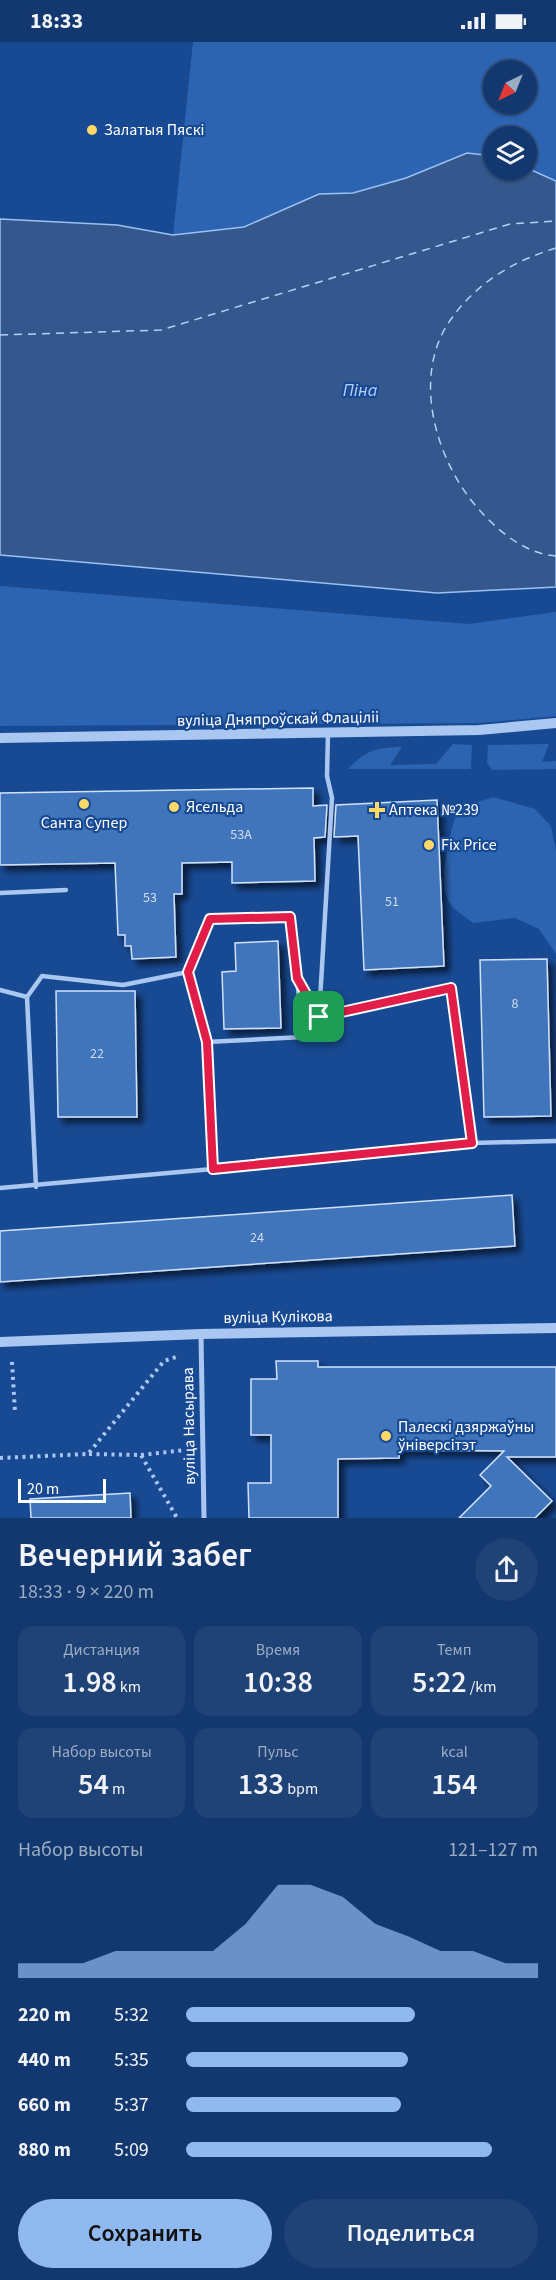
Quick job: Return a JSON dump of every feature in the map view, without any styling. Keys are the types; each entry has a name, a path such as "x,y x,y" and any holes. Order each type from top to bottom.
{"street":[{"name":"вуліца Дняпроўскай Флаціліі","path":"0,738 479,730 556,723"},
{"name":"вуліца Кулікова","path":"5,1342 201,1334 556,1328"},
{"name":"вуліца Насырава","path":"201,1334 204,1518"}],"lane":[{"path":"319,1017 332,798 327,776 328,733"},
{"path":"0,893 66,890"},
{"path":"207,1042 303,1037 290,917 210,919 188,972 207,1042 213,1169"},
{"path":"36,1187 27,997 42,976 123,985 188,972"},
{"path":"297,978 319,1017"},
{"path":"319,1017 451,988 472,1143"},
{"path":"0,990 27,997"},
{"path":"0,1188 36,1187 472,1143 556,1141"}],"path":[{"path":"5,1342 15,1412"},
{"path":"88,1454 164,1361 200,1349"},
{"path":"0,1458 88,1454 141,1455 203,1448"},
{"path":"141,1455 177,1518"}],"shaded area":[{"path":"193,42 556,42 556,181 537,172 537,126 483,126 483,155 467,153 406,178 353,193 319,194 244,227 173,235"},
{"path":"0,586 468,624 556,612 556,716 480,723 0,726"},
{"path":"453,744 472,745 471,769 348,769 372,751 393,747 402,747 390,765 436,764"},
{"path":"549,744 542,762 556,761 556,769 492,770 487,763 488,745"},
{"path":"493,797 535,809 551,826 556,851 556,954 539,929 515,918 473,923 453,908 446,896 444,872 458,808"}],"water":[{"name":"Піна","path":"467,153 483,155 483,180 537,180 537,172 556,181 556,587 437,593 0,555 0,219 117,225 173,235 244,227 319,194 353,193 406,178"}],"building":[{"path":"313,788 313,806 327,805 325,837 314,838 315,881 232,883 232,862 182,863 182,894 174,894 176,957 132,959 131,946 125,946 125,935 118,935 115,863 0,865 0,793"},
{"path":"437,800 444,966 364,970 358,836 334,837 336,805"},
{"path":"278,941 281,1028 224,1029 222,972 236,971 235,943"},
{"path":"547,959 551,1116 484,1117 480,960"},
{"path":"56,991 135,991 137,1117 58,1117"},
{"path":"512,1195 515,1246 0,1282 0,1231"},
{"name":"Палескі дзяржаўны ўніверсітэт","path":"276,1361 318,1361 318,1367 556,1367 556,1457 507,1457 552,1501 535,1518 459,1518 491,1486 480,1475 504,1451 399,1450 399,1458 338,1459 338,1518 249,1518 248,1483 271,1483 271,1435 251,1435 251,1379 277,1379"},
{"path":"130,1493 131,1518 31,1518 30,1499"}],"ferry route":[{"path":"0,335 161,330 510,224 556,221"},
{"path":"556,248 509,268 468,298 447,325 436,348 431,373 431,399 435,424 443,450 467,495 483,514 507,536 525,547 556,556"}],"place":[{"name":"Залатыя Пяскі","path":"92,130"},
{"name":"Санта Супер","path":"84,804"},
{"name":"Ясельда","path":"174,807"},
{"name":"Аптека №239","path":"377,810"},
{"name":"Fix Price","path":"429,845"},
{"name":"Палескі дзяржаўны ўніверсітэт","path":"386,1436"}],"route":[{"path":"290,917 297,978 319,1017 451,988 472,1143 213,1169 207,1042 188,972 210,919 290,917"}]}
